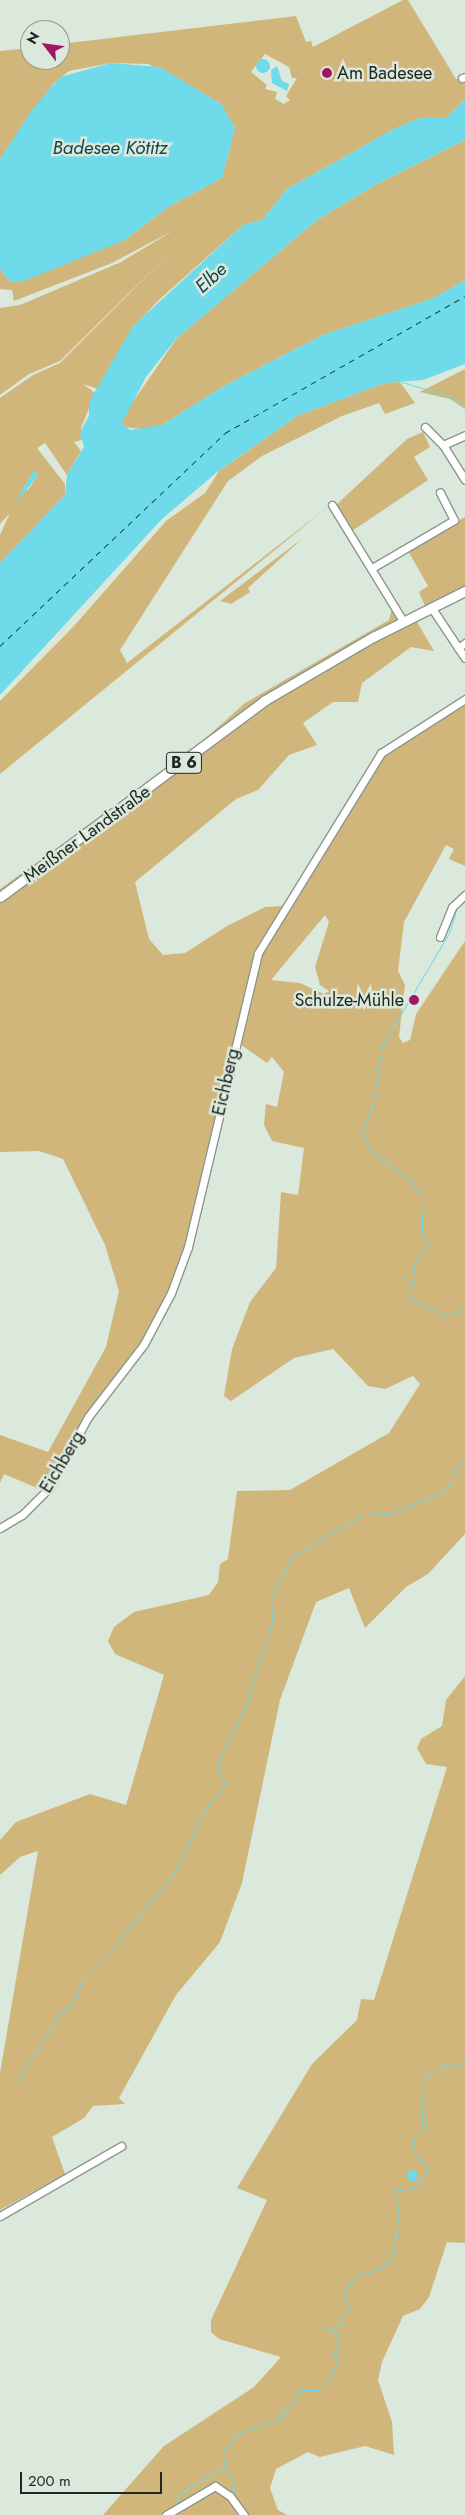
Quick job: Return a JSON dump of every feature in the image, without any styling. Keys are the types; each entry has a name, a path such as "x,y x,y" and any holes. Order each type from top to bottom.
{"main road":[{"name":"B 6","path":"403,621 465,591"},
{"name":"Meißner Landstraße","path":"0,897 265,700 372,637 403,621"}],"street":[{"path":"426,427 443,445 465,480"},
{"path":"443,445 465,435"},
{"path":"372,568 454,520 440,492"},
{"path":"332,505 403,621"},
{"path":"431,607 465,658"},
{"path":"458,648 465,643"},
{"name":"Eichberg","path":"0,1528 37,1503 88,1417 144,1344 178,1276 258,952 381,753 465,699"},
{"path":"440,937 452,907 465,894"},
{"path":"0,2216 122,2146"},
{"path":"170,2512 215,2486 230,2496 244,2515"}],"shaded area":[{"path":"403,0 408,0 456,79 465,79 465,100 447,117 422,117 392,130 287,189 262,220 243,225 160,299 133,327 98,389 83,384 95,393 81,428 82,440 74,442 81,451 67,475 45,443 37,448 65,484 65,495 0,563 0,535 10,513 0,524 0,398 33,375 60,363 173,250 60,361 29,374 0,395 0,308 20,305 121,262 174,230 112,263 14,301 12,290 0,289 0,269 10,282 125,240 168,207 222,178 235,128 221,104 174,76 148,64 111,63 69,71 54,83 0,159 0,51 20,49 20,70 70,70 70,43 296,16 306,42 311,41 313,47","holes":["265,54 289,67 292,78 297,78 286,96 290,100 284,104 275,99 277,92 265,89 267,85 251,72","35,470 38,475 28,490 22,490"]},
{"path":"465,140 465,280 434,298 323,335 224,386 162,425 142,429 124,427 121,419 177,338 317,220 377,184"},
{"path":"465,369 465,409 450,399 420,392"},
{"path":"400,382 415,403 385,414 379,403 342,416 262,456 228,481 120,650 127,663 329,506 0,774 0,701 74,626 166,521 205,493 219,471 297,416 385,383"},
{"path":"423,432 430,447 414,457 428,480 352,531 335,506 407,439"},
{"path":"465,517 465,587 425,606 419,592 428,586 407,549"},
{"path":"303,538 248,588 250,592 231,604 220,601"},
{"path":"392,608 399,616 393,623 284,685 79,835 77,833 198,745 245,703 389,620"},
{"path":"414,617 434,651 411,647 362,683 358,702 333,702 303,723 317,745 289,755 258,790 236,799 135,882 149,939 163,955 185,953 227,926 265,907 283,906 254,953 188,1241 156,1321 83,1420 44,1491 4,1474 0,1483 0,1435 48,1452 106,1347 119,1291 105,1245 63,1159 39,1151 0,1152 0,901 277,696"},
{"path":"465,703 465,866 449,859 454,849 446,845 404,922 398,971 405,985 399,1037 403,1043 410,1040 416,1014 465,941 465,1534 428,1574 406,1587 365,1628 349,1588 316,1602 280,1700 242,1883 220,1942 176,1995 119,2098 125,2104 93,2106 84,2118 52,2137 65,2174 0,2210 0,2073 38,1851 20,1857 0,1875 0,1840 16,1822 90,1794 126,1805 164,1675 115,1654 108,1641 114,1627 134,1612 209,1595 218,1582 220,1564 228,1559 237,1491 290,1490 389,1433 420,1384 413,1376 385,1389 368,1386 333,1349 294,1358 231,1401 224,1396 232,1349 250,1302 276,1268 281,1192 298,1195 304,1148 272,1141 264,1125 266,1104 277,1107 284,1072 272,1057 267,1063 237,1042 261,950 390,749","holes":["325,915 329,922 315,967 320,985 329,991 324,994 300,983 271,980"]},
{"path":"74,836 75,838 0,894 0,889"},
{"path":"465,1676 465,2243 447,2242 429,2297 420,2309 403,2316 382,2362 378,2380 392,2422 394,2455 365,2446 320,2457 308,2452 276,2469 270,2488 278,2510 287,2515 103,2515 164,2446 254,2387 281,2357 219,2339 211,2332 211,2320 267,2200 237,2188 312,2064 357,2020 361,1999 374,2000 447,1767 426,1764 417,1748 421,1739 442,1726 446,1700"}],"water":[{"path":"263,59 268,61 270,66 268,71 263,73 258,71 256,66 258,61"},
{"name":"Badesee Kötitz","path":"111,63 160,67 221,104 235,128 222,178 168,207 125,240 24,281 10,282 0,269 0,159 32,110 60,77"},
{"path":"277,66 282,81 289,84 287,91 272,83 271,70"},
{"name":"Elbe","path":"465,100 465,140 377,184 317,220 176,339 146,377 122,423 130,430 162,425 224,386 323,335 434,298 465,280 465,364 423,380 385,383 297,416 216,473 162,519 0,695 0,563 65,495 67,475 84,447 80,432 89,416 89,402 133,326 243,225 262,220 287,189 392,130 422,117 447,117"},
{"path":"35,470 38,475 17,502 22,490"},
{"path":"412,2169 418,2175 412,2181 406,2175"}],"waterway":[{"path":"402,382 452,397 465,406"},
{"path":"457,907 449,933 382,1046 372,1108 362,1134 371,1151 412,1181 421,1197 422,1232 428,1246 415,1262 410,1299 446,1316 465,1309"},
{"path":"17,2082 58,2016 74,2003 82,1979 116,1945 178,1867 204,1811 225,1785 217,1766 244,1710 272,1623 271,1597 291,1558 361,1515 389,1514 438,1494 455,1480 456,1469 465,1458"},
{"path":"174,2507 179,2495 224,2466 223,2452 238,2433 282,2418 282,2411 290,2409 299,2390 319,2390 330,2379 337,2362 334,2354 339,2351 336,2334 328,2328 340,2326 339,2318 349,2312 344,2291 359,2274 381,2269 393,2257 399,2212 394,2191 419,2187 429,2167 413,2154 414,2139 427,2126 422,2123 421,2083 425,2074 434,2075 445,2063 456,2068 465,2061"},
{"path":"224,2467 233,2479 235,2497"}],"ferry route":[{"path":"0,646 225,433 465,296"}],"place":[{"name":"Am Badesee","path":"327,73"},
{"name":"Schulze-Mühle","path":"414,1000"}]}
